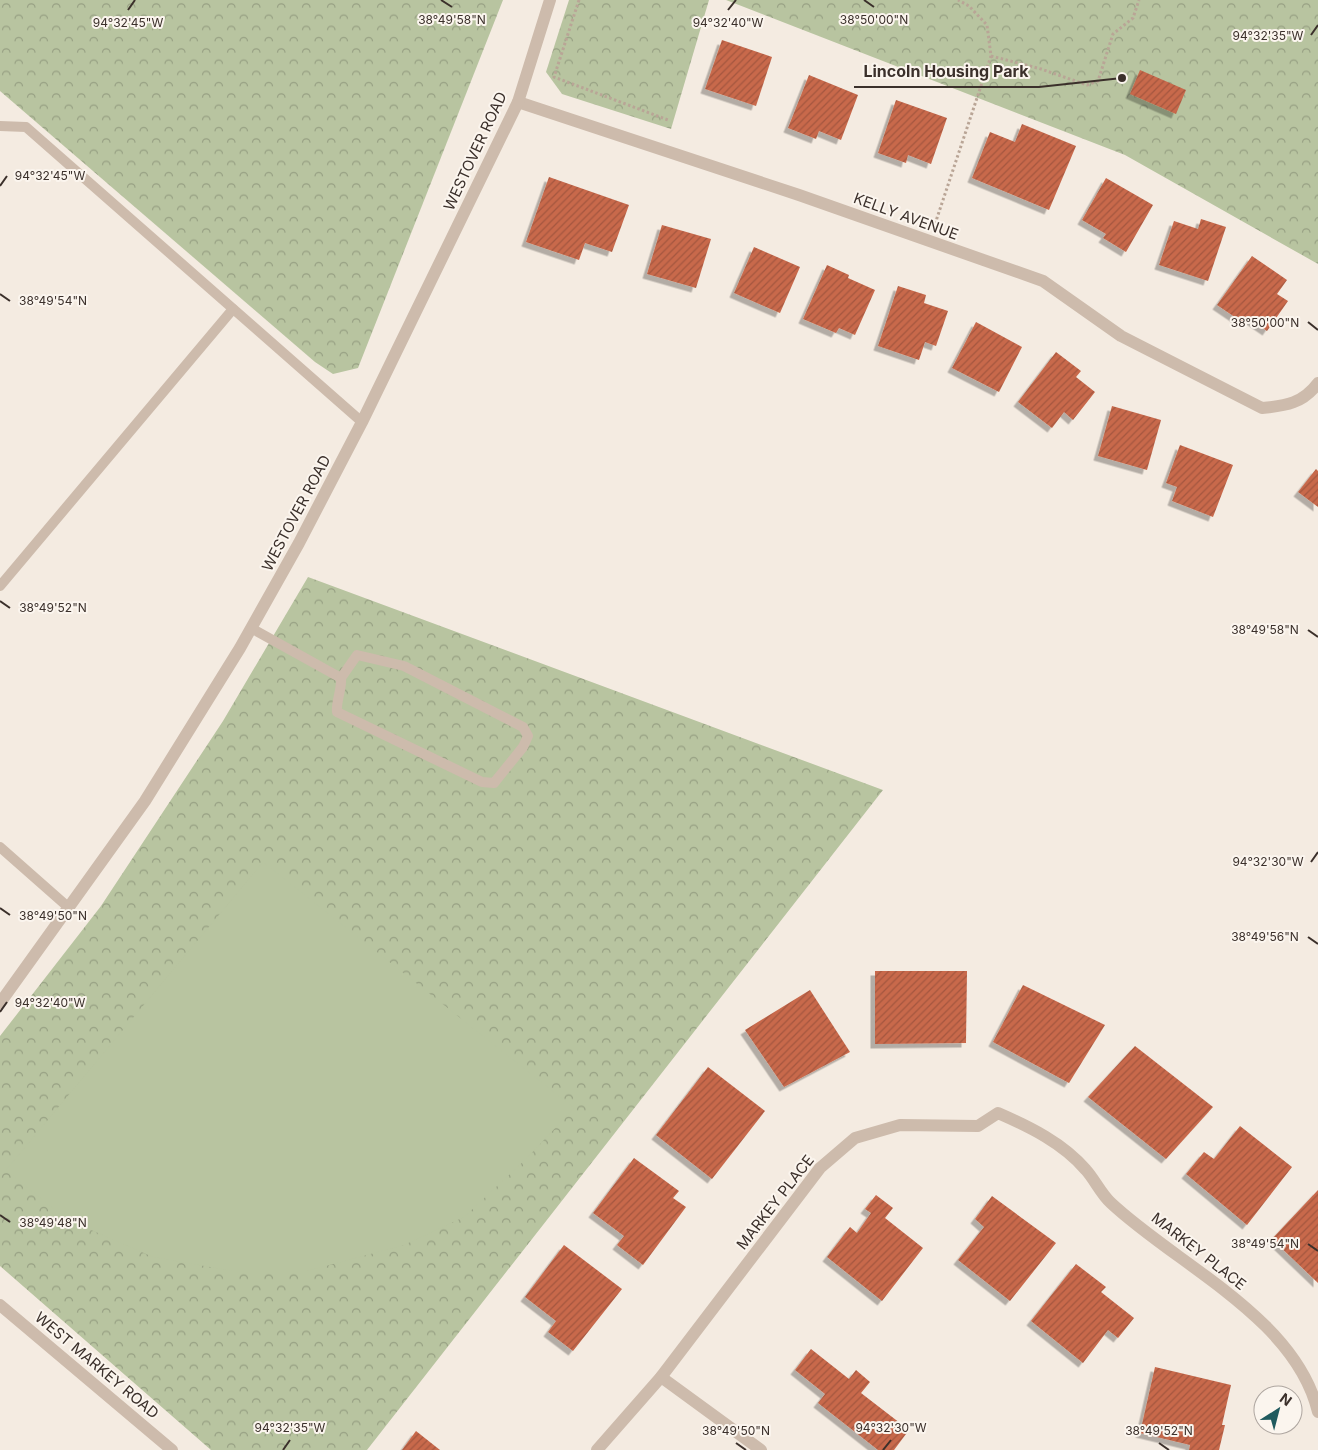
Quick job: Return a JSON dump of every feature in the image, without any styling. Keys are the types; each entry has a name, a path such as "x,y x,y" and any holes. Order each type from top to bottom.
{"street":[{"name":"WESTOVER ROAD","path":"0,1003 145,801 251,628 299,543 362,422 518,102 550,0"},
{"name":"KELLY AVENUE","path":"518,102 799,195 1043,281 1121,336 1262,408 1288,406 1312,391 1318,383"},
{"name":"MARKEY PLACE","path":"597,1450 661,1377 820,1168 855,1138 900,1124 978,1126 998,1113 1030,1127 1060,1146 1085,1169 1110,1202 1257,1318 1281,1342 1302,1371 1318,1412"},
{"name":"WEST MARKEY ROAD","path":"0,1305 172,1450"},
{"path":"661,1377 761,1450"}],"lane":[{"path":"0,126 26,127 362,422"},
{"path":"0,586 233,309"},
{"path":"251,628 341,678"},
{"path":"357,655 404,666 523,727 528,736 523,747 494,783 482,782 337,712 336,705 342,687 341,678 357,655"},
{"path":"0,847 68,907"}],"path":[{"path":"579,0 554,77 668,120"},
{"path":"930,242 991,56 987,25 969,6 958,0"},
{"path":"991,56 1041,69 1087,85 1098,81 1114,34 1133,18 1139,0"}],"green space":[{"path":"0,0 503,0 358,368 333,374 315,362 0,91"},
{"path":"569,0 709,0 671,129 562,94 546,72"},
{"path":"726,0 1318,0 1318,264 1125,155"},
{"path":"308,577 883,790 367,1450 211,1450 0,1266 0,1036 101,906 223,721"},
{"path":"263,862 574,1108 526,1159 464,1217 404,1245 307,1271 233,1271 153,1257 66,1219 6,1170"}],"building":[{"path":"722,40 772,57 756,106 705,89"},
{"path":"1140,70 1186,90 1176,114 1130,94"},
{"path":"809,75 858,95 841,140 819,131 816,139 788,128"},
{"path":"896,100 947,118 931,164 908,155 906,163 878,153"},
{"path":"1022,124 1076,146 1049,210 972,178 990,132 1015,142"},
{"path":"549,177 629,205 612,252 585,243 579,260 526,242"},
{"path":"1106,178 1153,205 1126,252 1103,238 1106,234 1082,220"},
{"path":"1201,219 1226,227 1208,281 1159,265 1174,221 1198,229"},
{"path":"662,225 711,239 696,288 647,274"},
{"path":"754,247 800,267 780,313 734,293"},
{"path":"1252,256 1287,280 1277,294 1288,301 1267,331 1248,318 1245,324 1217,305"},
{"path":"827,265 849,275 848,278 875,290 855,335 839,328 836,333 803,319"},
{"path":"898,286 926,295 924,303 948,311 936,346 925,342 919,360 878,346"},
{"path":"976,322 1022,347 999,392 952,368"},
{"path":"1056,352 1081,371 1076,377 1095,392 1073,420 1064,412 1052,428 1018,402"},
{"path":"1112,406 1161,420 1147,470 1098,456"},
{"path":"1180,445 1233,465 1213,517 1172,501 1177,487 1166,483"},
{"path":"1316,469 1318,471 1318,507 1298,492"},
{"path":"875,971 967,971 966,1043 875,1044"},
{"path":"1023,985 1105,1025 1069,1083 993,1042"},
{"path":"810,990 850,1052 784,1087 745,1030"},
{"path":"1135,1046 1213,1107 1166,1159 1088,1097"},
{"path":"708,1067 765,1111 712,1179 656,1135"},
{"path":"1240,1126 1292,1167 1247,1225 1186,1174 1204,1152 1214,1159"},
{"path":"634,1158 679,1191 673,1198 686,1207 643,1265 617,1245 624,1236 593,1213"},
{"path":"1318,1190 1318,1283 1272,1239"},
{"path":"876,1195 893,1208 885,1218 923,1248 882,1301 827,1257 850,1227 857,1233 871,1213 865,1209"},
{"path":"992,1196 1056,1243 1010,1301 958,1260 984,1227 975,1219"},
{"path":"564,1245 622,1289 573,1351 548,1332 556,1321 525,1297"},
{"path":"1076,1264 1106,1287 1101,1292 1134,1318 1118,1338 1108,1330 1083,1363 1031,1321"},
{"path":"811,1349 849,1379 856,1370 870,1382 861,1393 909,1430 894,1450 878,1450 818,1403 825,1394 795,1370"},
{"path":"1155,1367 1231,1385 1222,1425 1225,1425 1219,1450 1189,1450 1190,1445 1140,1433"},
{"path":"416,1431 440,1450 402,1450"}],"place":[{"name":"Lincoln Housing Park","path":"1122,78"}]}
